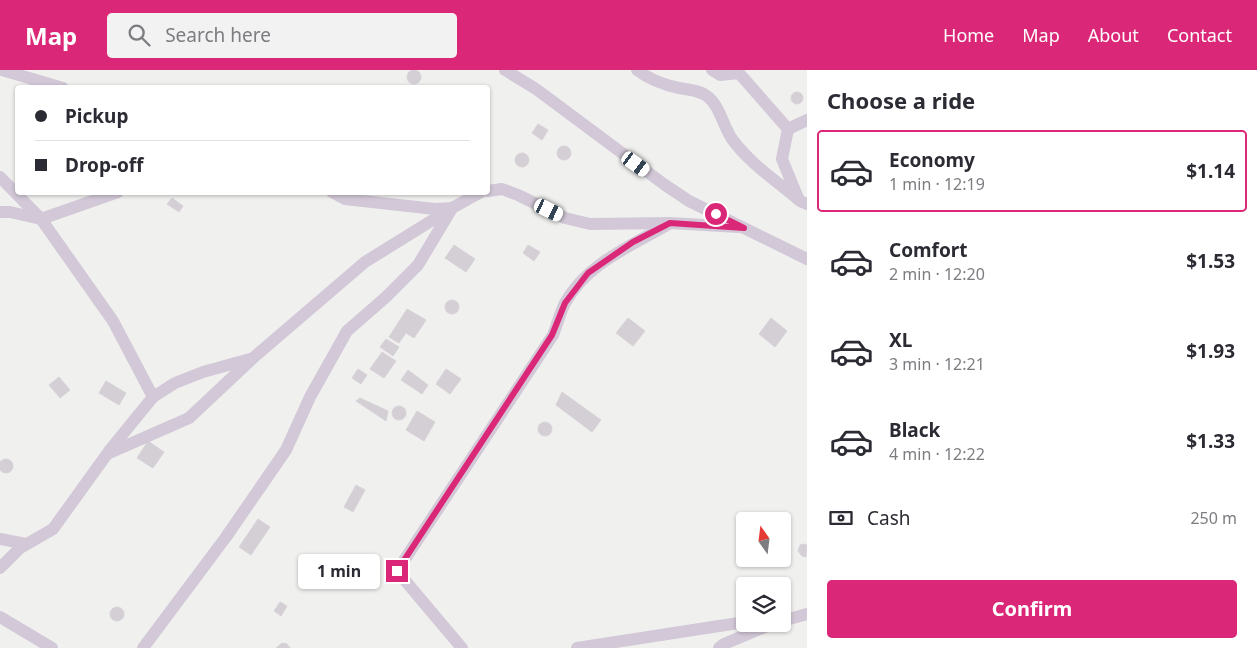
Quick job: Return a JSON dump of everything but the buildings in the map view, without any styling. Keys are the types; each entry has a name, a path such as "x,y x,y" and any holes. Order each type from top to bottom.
{"street":[{"path":"5,70 53,85"},
{"path":"505,70 536,89 689,201 807,259"},
{"path":"637,70 654,80 698,91 709,97 732,139 755,163 803,202"},
{"path":"712,70 720,75 740,71 788,129"},
{"path":"788,129 807,120"},
{"path":"788,129 782,159 803,202"},
{"path":"0,177 15,192"},
{"path":"490,192 502,190 518,195 565,218 590,224 670,223 744,228"},
{"path":"18,195 41,219 113,321 153,397"},
{"path":"0,212 10,212 41,219 109,195"},
{"path":"338,195 345,199 435,209 452,208"},
{"path":"106,454 189,418 253,358 365,262 476,195"},
{"path":"143,648 226,537 286,450 310,397 347,331 386,297 418,265 452,208"},
{"path":"462,648 397,571 552,335 565,303 588,273 633,242 670,223"},
{"path":"0,568 20,548 53,528 106,454 153,397 175,384 203,372 253,358"},
{"path":"0,539 26,544"},
{"path":"791,615 807,613"},
{"path":"791,618 807,613"},
{"path":"0,617 52,648"},
{"path":"577,648 736,623"},
{"path":"719,648 753,632"}],"route":[{"path":"397,571 552,335 565,303 588,273 633,242 670,223 744,228 716,214"}]}
